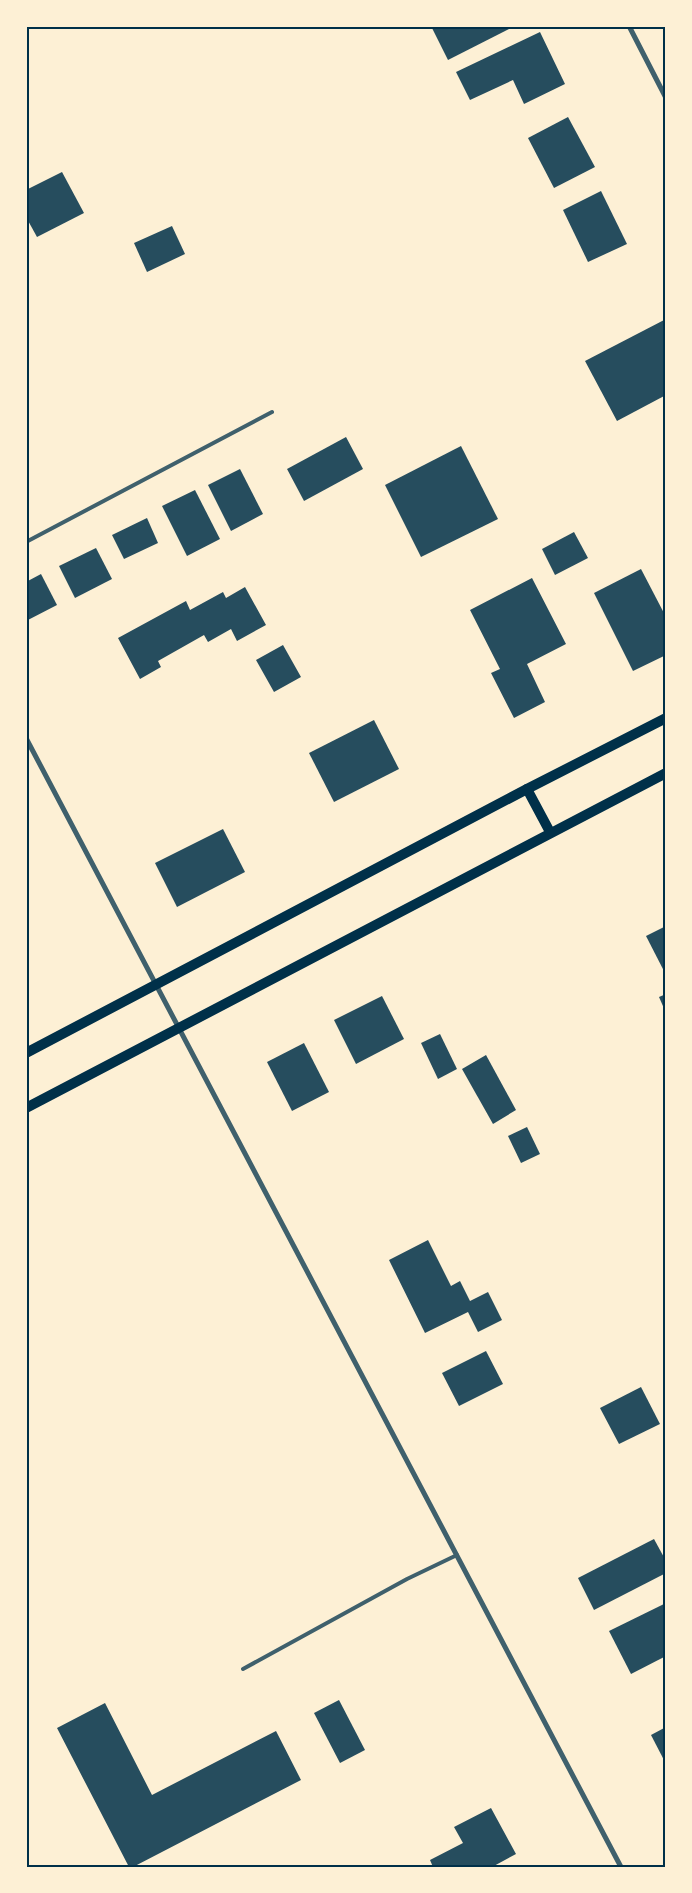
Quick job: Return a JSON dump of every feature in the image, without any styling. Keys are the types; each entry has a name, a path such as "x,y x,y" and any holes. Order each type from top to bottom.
{"main road":[{"path":"26,1053 527,789 666,718"},
{"path":"26,1108 550,832 666,773"},
{"path":"527,789 550,832"}],"street":[{"path":"629,26 666,98"},
{"path":"26,738 621,1867"}],"lane":[{"path":"26,542 272,412"},
{"path":"243,1669 407,1579 457,1555"}],"building":[{"path":"431,26 515,26 448,60"},
{"path":"540,32 565,84 524,104 513,80 470,100 456,72"},
{"path":"568,117 595,167 554,188 528,138"},
{"path":"62,172 84,213 37,237 26,217 26,190"},
{"path":"601,191 627,244 588,262 563,210"},
{"path":"172,226 185,254 147,272 134,243"},
{"path":"666,319 666,395 617,421 585,361"},
{"path":"346,437 363,469 304,501 287,469"},
{"path":"461,446 498,519 421,557 385,485"},
{"path":"240,469 263,514 231,531 208,485"},
{"path":"195,490 220,539 187,556 162,506"},
{"path":"147,518 158,543 124,559 112,535"},
{"path":"574,532 588,558 555,575 542,549"},
{"path":"96,548 112,579 75,598 59,566"},
{"path":"641,569 666,617 666,655 633,671 594,593"},
{"path":"41,574 57,605 26,621 26,582"},
{"path":"532,578 566,644 527,664 545,702 514,718 491,673 500,669 470,610"},
{"path":"245,587 266,625 237,641 231,629 208,642 204,635 158,661 161,667 140,679 118,638 186,601 190,610 223,592 226,598"},
{"path":"283,645 301,677 274,692 256,660"},
{"path":"374,720 399,769 334,802 309,753"},
{"path":"223,829 245,872 177,907 155,863"},
{"path":"666,926 666,975 646,936"},
{"path":"666,994 666,1013 659,997"},
{"path":"382,996 404,1039 356,1064 334,1020"},
{"path":"440,1034 457,1069 438,1079 421,1043"},
{"path":"304,1043 329,1092 292,1111 267,1062"},
{"path":"486,1055 516,1110 493,1124 462,1069"},
{"path":"527,1127 540,1154 521,1163 508,1136"},
{"path":"428,1240 451,1286 460,1281 470,1301 488,1292 502,1320 478,1332 468,1312 425,1333 389,1260"},
{"path":"486,1351 503,1384 459,1406 442,1373"},
{"path":"641,1387 660,1424 619,1444 600,1408"},
{"path":"654,1539 666,1561 666,1573 594,1610 578,1578"},
{"path":"666,1603 666,1656 631,1674 609,1631"},
{"path":"339,1700 365,1750 340,1763 314,1713"},
{"path":"105,1703 152,1795 276,1731 301,1780 133,1867 129,1867 57,1728"},
{"path":"666,1727 666,1764 651,1735"},
{"path":"491,1808 516,1854 492,1867 433,1867 430,1860 463,1843 454,1827"}]}
